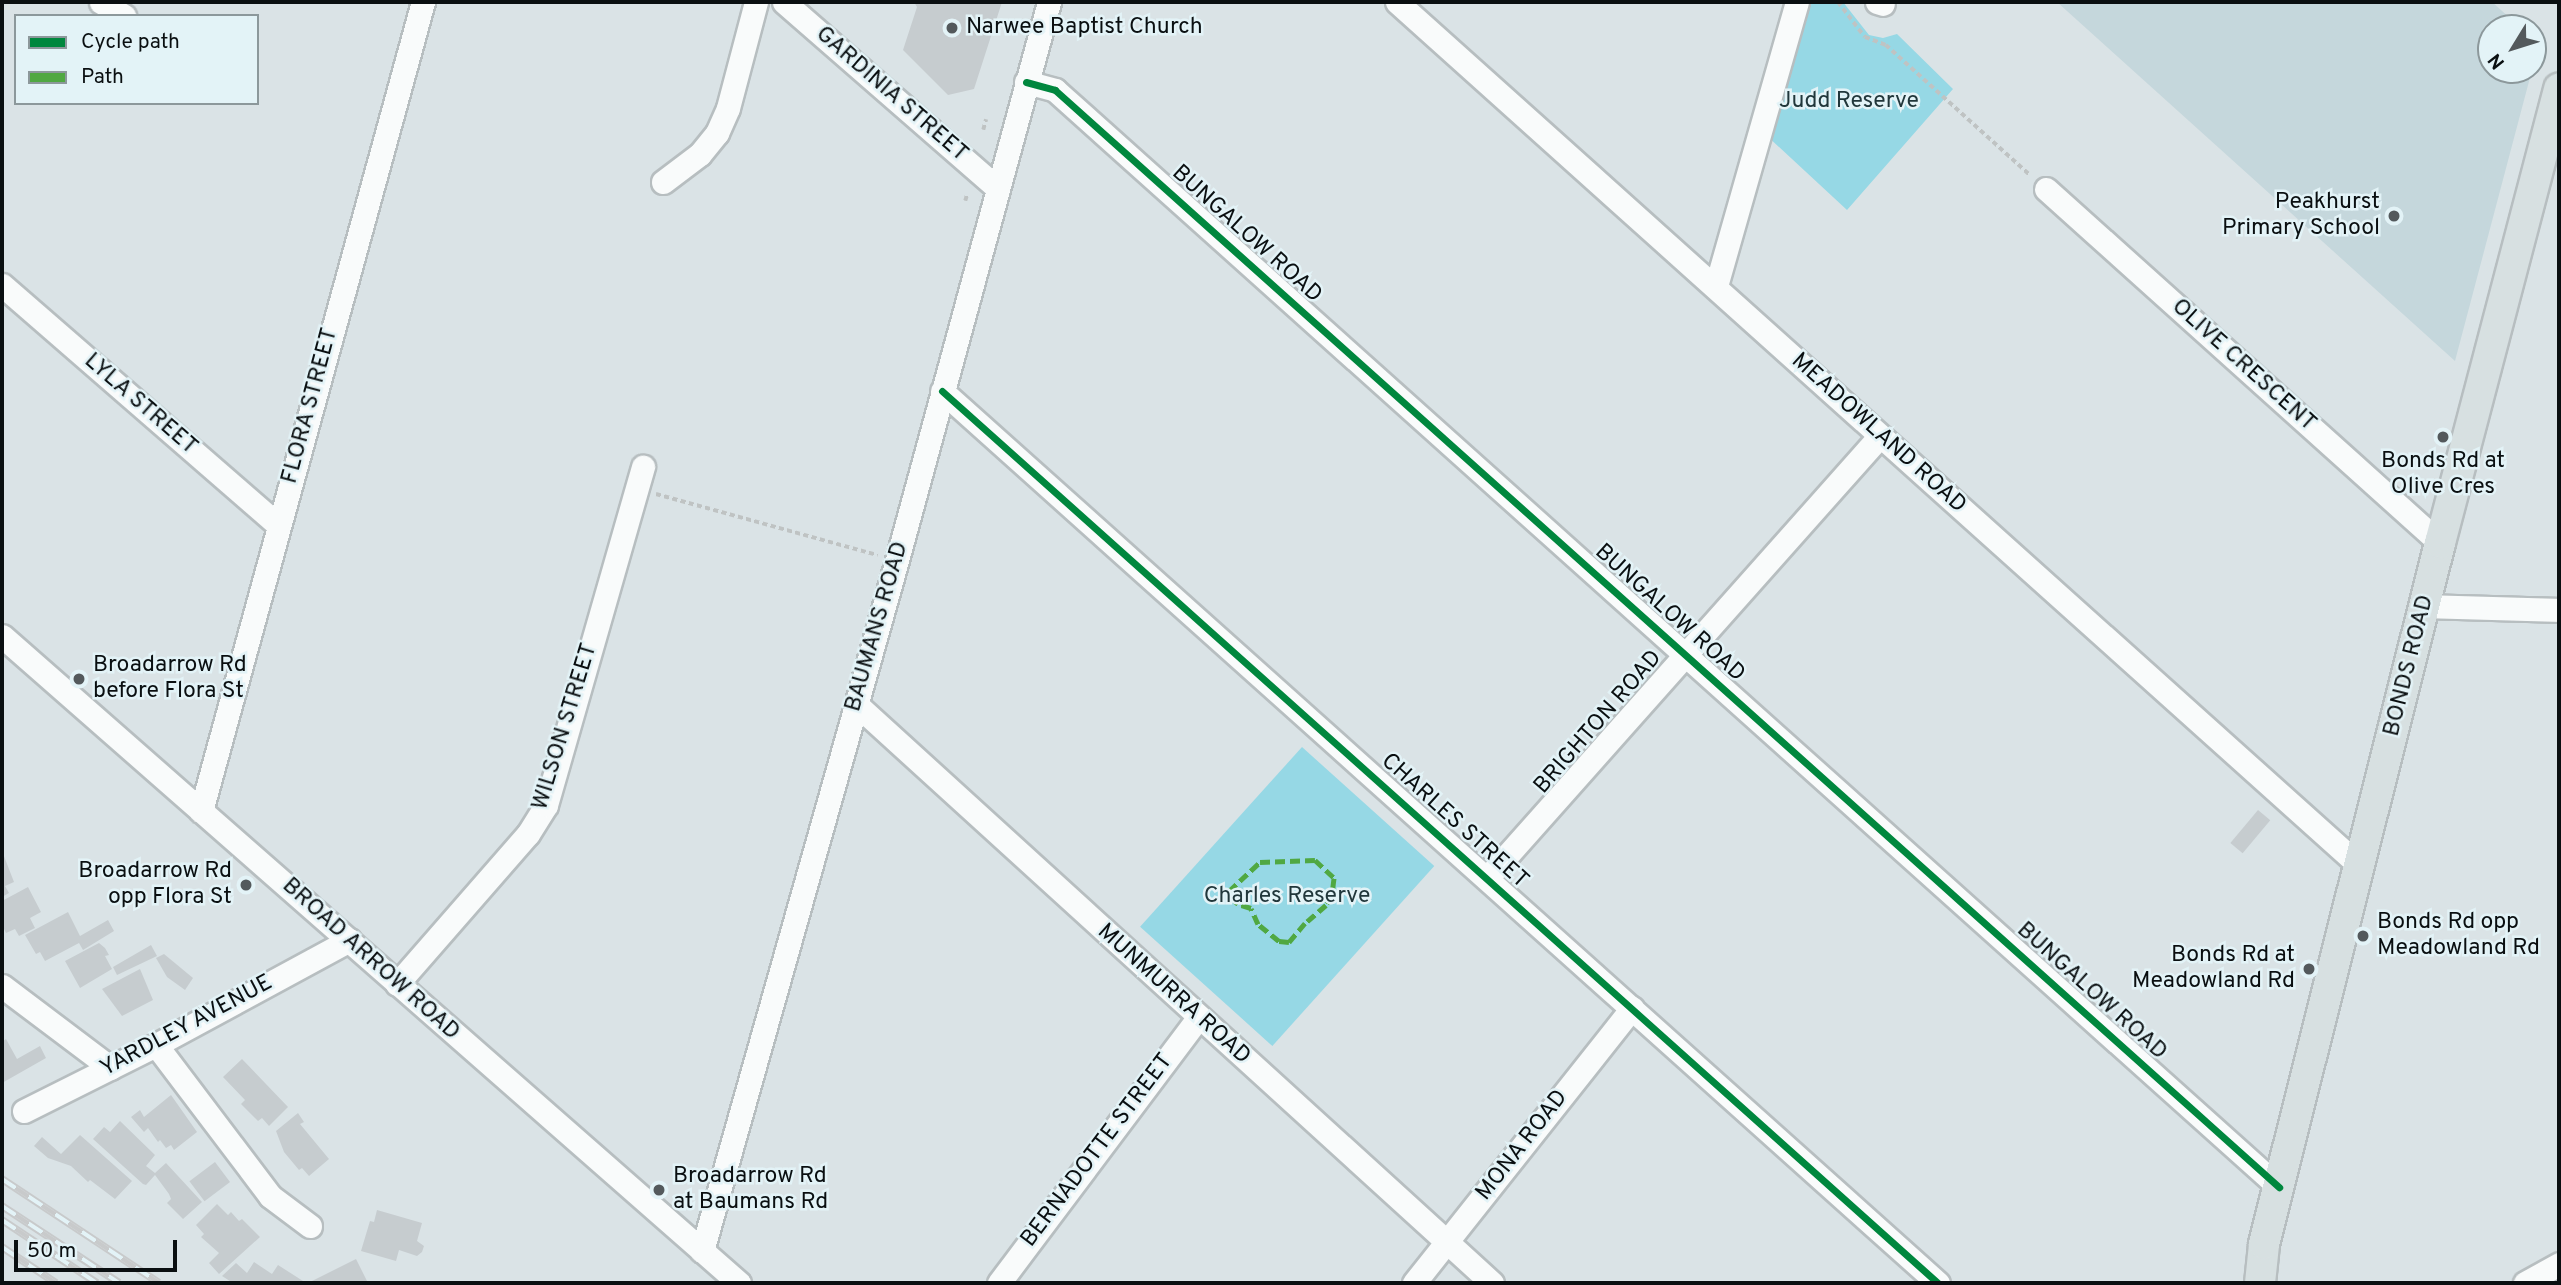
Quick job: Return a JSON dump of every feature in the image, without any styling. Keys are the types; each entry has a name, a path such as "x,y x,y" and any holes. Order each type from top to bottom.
{"main road":[{"name":"BONDS ROAD","path":"2260,1283 2264,1244 2278,1187 2440,543 2559,88"},
{"name":"BONDS ROAD","path":"2244,1283 2250,1263 2264,1244"}],"street":[{"path":"102,2 121,14"},
{"name":"FLORA STREET","path":"201,811 423,2"},
{"path":"663,182 700,154 717,133 728,108 757,2"},
{"name":"GARDINIA STREET","path":"784,2 998,189"},
{"name":"BAUMANS ROAD","path":"702,1251 897,560 1048,2"},
{"name":"MEADOWLAND ROAD","path":"1397,2 2360,866"},
{"path":"1716,286 1797,2"},
{"name":"BUNGALOW ROAD","path":"1026,82 1055,90 2278,1187"},
{"name":"OLIVE CRESCENT","path":"2046,189 2440,543"},
{"name":"LYLA STREET","path":"2,285 278,525"},
{"name":"CHARLES STREET","path":"942,391 1938,1283"},
{"name":"BRIGHTON ROAD","path":"1487,878 1880,437"},
{"name":"WILSON STREET","path":"397,984 528,834 546,804 640,478"},
{"path":"2425,606 2559,610"},
{"name":"BROAD ARROW ROAD","path":"2,636 739,1283"},
{"name":"MUNMURRA ROAD","path":"856,704 1492,1283"},
{"name":"YARDLEY AVENUE","path":"24,1111 156,1045 349,940"},
{"path":"2,986 111,1068"},
{"name":"MONA ROAD","path":"1413,1283 1632,1008"},
{"name":"BERNADOTTE STREET","path":"999,1283 1198,1018"},
{"path":"156,1045 270,1196 310,1226"},
{"path":"2525,1283 2559,1264"}],"path":[{"path":"1838,2 1860,32 1886,45 2046,189"},
{"path":"984,130 986,119"},
{"path":"965,201 967,194"},
{"path":"640,478 897,560"}],"shaded area":[{"name":"Peakhurst Primary School","path":"2057,2 2492,2 2505,14 2477,14 2477,84 2528,84 2455,361"}],"green space":[{"name":"Judd Reserve","path":"1806,2 1843,2 1869,35 1883,38 1897,34 1953,89 1847,210 1765,134"},
{"name":"Charles Reserve","path":"1302,747 1434,866 1272,1046 1140,927"}],"building":[{"name":"Narwee Baptist Church","path":"914,2 1002,2 974,89 948,95 903,50 917,7"},
{"path":"2258,810 2270,820 2243,853 2230,843"},
{"path":"2,851 14,882 5,886 9,893 2,897"},
{"path":"28,887 41,912 30,918 35,928 19,936 15,929 6,933 2,925 2,901"},
{"path":"68,912 80,936 108,920 114,931 83,950 79,943 45,961 40,952 36,954 25,935"},
{"path":"99,943 109,955 105,956 112,969 80,988 65,961"},
{"path":"151,945 157,956 117,975 113,967"},
{"path":"164,954 193,978 185,990 167,977 156,958"},
{"path":"140,969 153,1000 122,1016 102,989"},
{"path":"6,1039 17,1059 40,1046 46,1058 2,1083 2,1042"},
{"path":"242,1059 288,1107 269,1126 262,1118 258,1121 241,1104 245,1100 223,1077"},
{"path":"171,1095 197,1132 174,1150 171,1145 166,1148 160,1140 158,1142 148,1128 144,1132 131,1117 140,1110 144,1117"},
{"path":"298,1113 304,1122 300,1124 329,1159 309,1176 302,1168 299,1170 284,1152 276,1131"},
{"path":"120,1121 155,1155 146,1166 155,1173 166,1163 202,1202 183,1219 167,1203 171,1199 169,1194 155,1175 146,1185 143,1184 93,1139 104,1127 110,1132"},
{"path":"80,1135 132,1181 115,1199 90,1180 88,1182 71,1166 48,1158 34,1146 42,1137 61,1154"},
{"path":"215,1162 230,1182 204,1201 189,1181"},
{"path":"217,1204 228,1215 231,1212 239,1221 242,1219 260,1237 219,1274 209,1263 219,1253 201,1237 204,1234 196,1225"},
{"path":"377,1210 422,1223 417,1241 424,1246 422,1252 417,1256 399,1250 396,1261 361,1251 370,1221 374,1222"},
{"path":"356,1259 368,1283 308,1283"},
{"path":"254,1262 272,1274 278,1265 303,1281 233,1283 222,1276 236,1263 247,1273"}],"railway":[{"path":"2,1179 159,1283"},
{"path":"2,1206 119,1283"},
{"path":"2,1220 97,1283"},
{"path":"2,1247 56,1283"}],"marked path":[{"path":"1315,860 1334,878 1332,895 1326,905 1305,923 1289,942 1279,941 1258,924 1251,908 1238,904 1229,896 1229,891 1260,862 1315,860"}],"cycle path":[{"path":"1026,82 1055,90 2279,1187"},
{"path":"942,391 1938,1283"}],"place":[{"name":"Narwee Baptist Church","path":"952,28"},
{"name":"Peakhurst Primary School","path":"2394,216"},
{"name":"Bonds Rd at Olive Cres","path":"2443,437"},
{"name":"Broadarrow Rd before Flora St","path":"79,679"},
{"name":"Broadarrow Rd opp Flora St","path":"246,885"},
{"name":"Bonds Rd opp Meadowland Rd","path":"2363,936"},
{"name":"Bonds Rd at Meadowland Rd","path":"2309,969"},
{"name":"Broadarrow Rd at Baumans Rd","path":"659,1190"}]}
